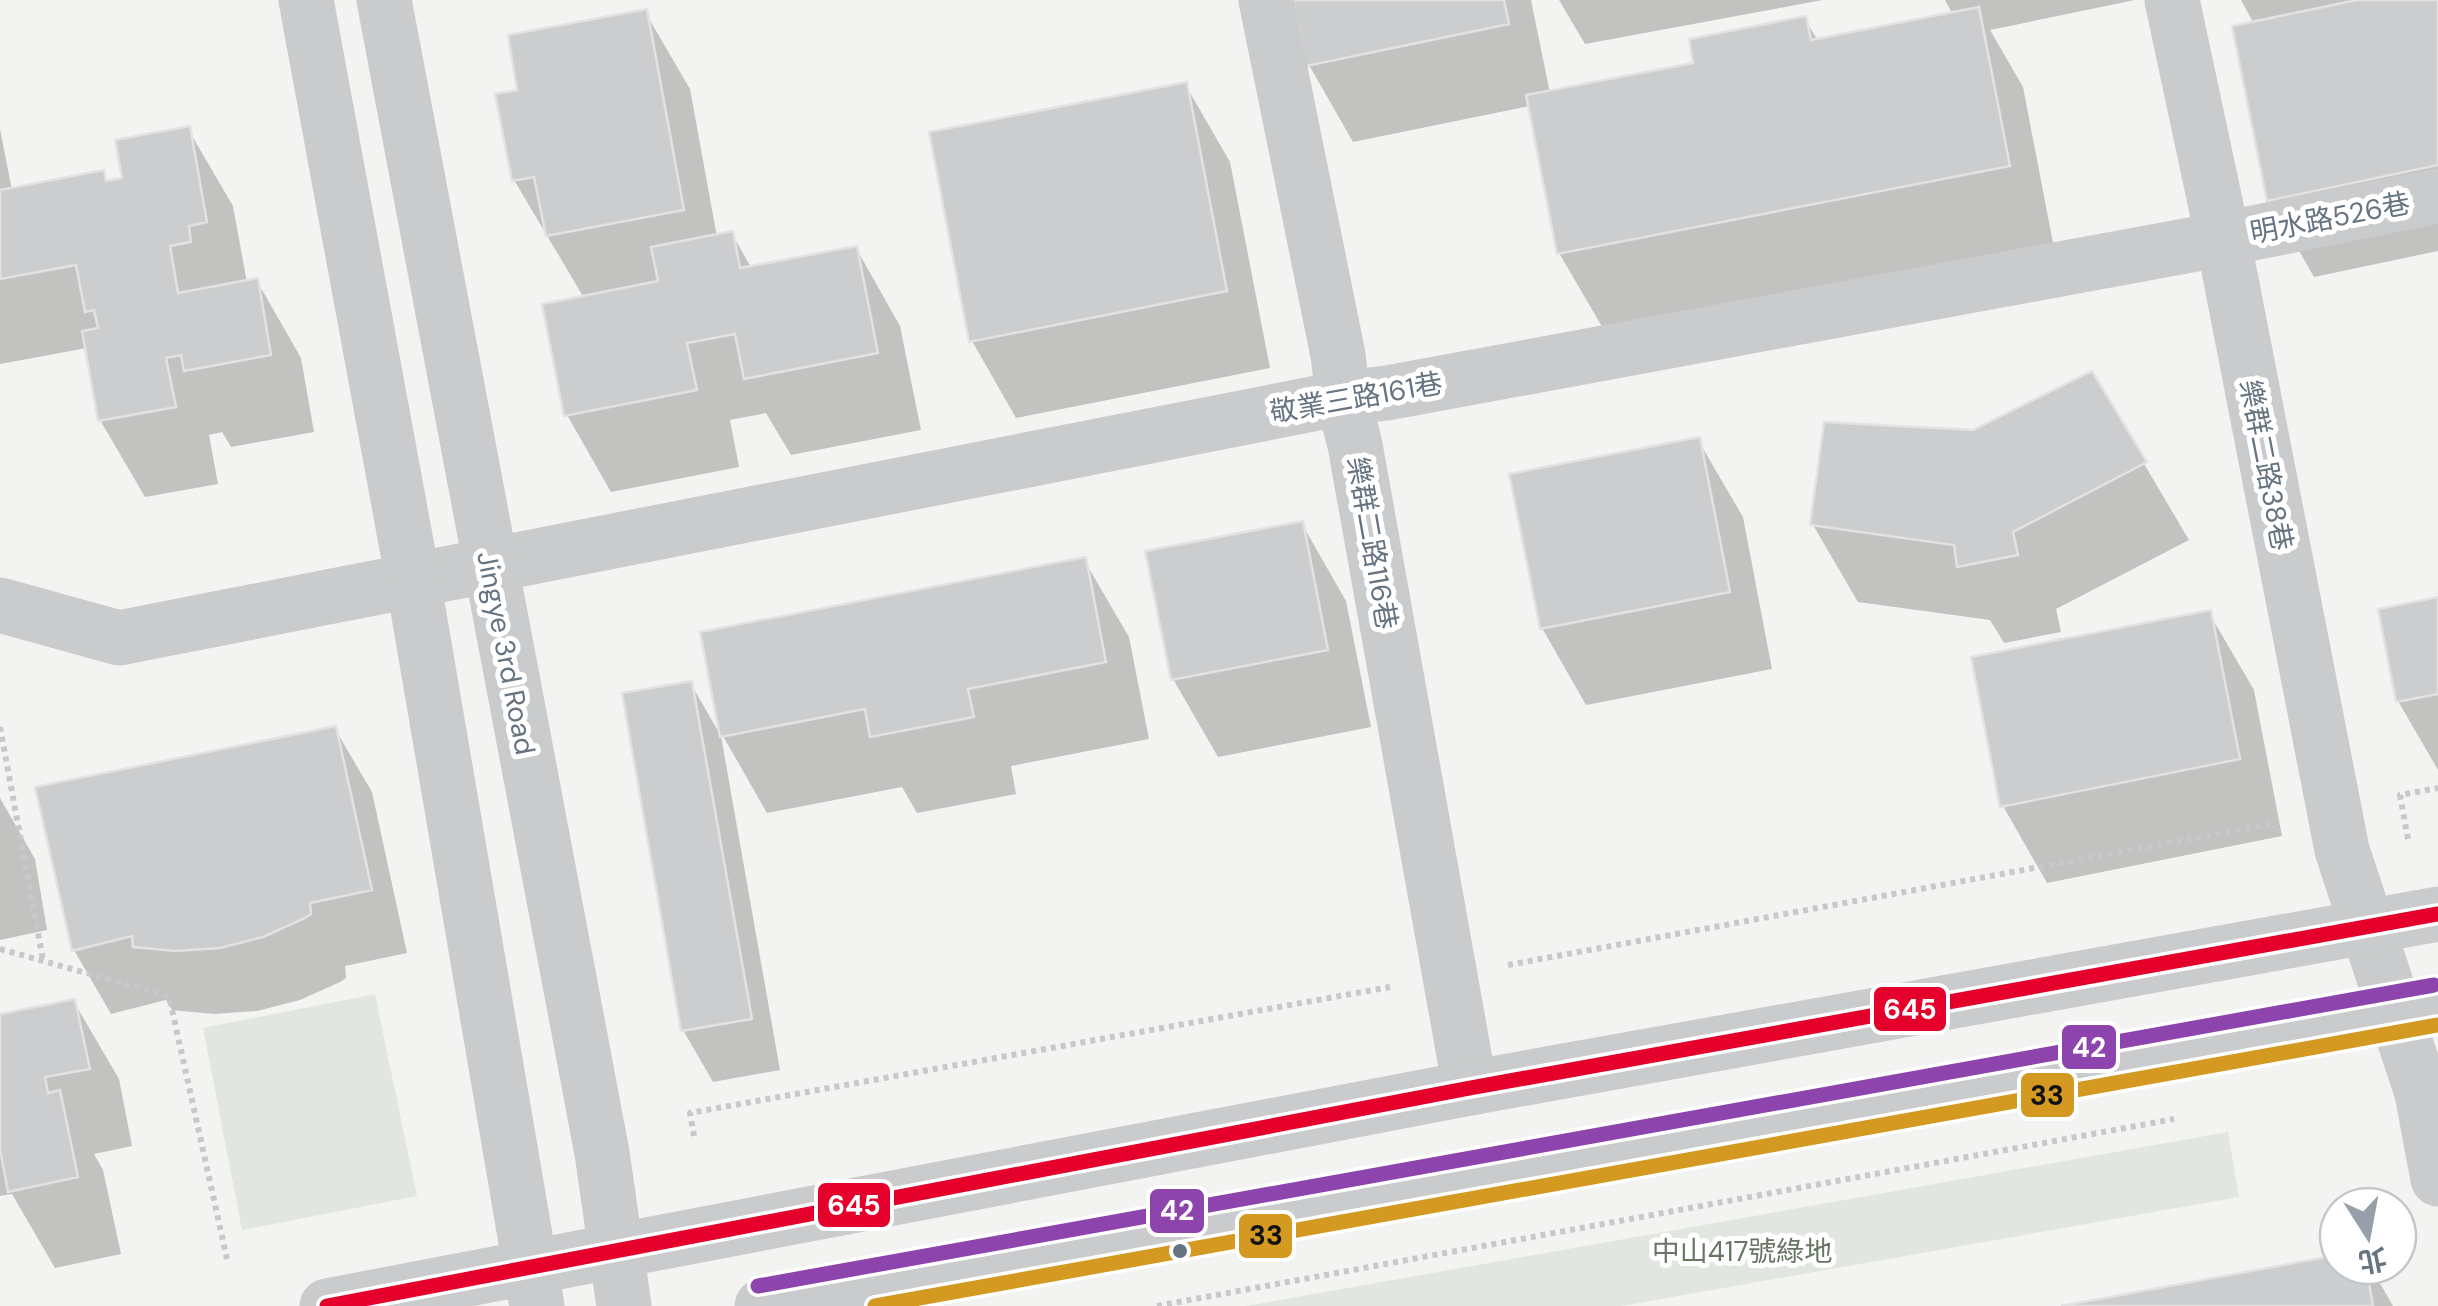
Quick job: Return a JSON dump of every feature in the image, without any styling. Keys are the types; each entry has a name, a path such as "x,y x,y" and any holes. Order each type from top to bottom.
{"street":[{"path":"306,0 414,580 534,1287"},
{"name":"Jingye 3rd Road","path":"384,0 598,1134 624,1306"},
{"name":"樂群二路116巷","path":"1266,0 1355,445 1470,1088"},
{"name":"樂群二路38巷","path":"2172,0 2223,239 2342,850 2366,928 2417,1009 2422,1093 2438,1179"},
{"name":"明水路526巷","path":"2223,239 2438,196"},
{"name":"敬業三路161巷","path":"0,605 119,638 1343,398 1407,390 2223,239"},
{"path":"327,1306 534,1287 617,1253 1470,1088 2438,914"},
{"path":"762,1306 2417,1009"}],"path":[{"path":"0,727 42,960"},
{"path":"2408,839 2400,795 2438,788"},
{"path":"1494,968 2272,824 2276,842"},
{"path":"0,949 169,996 227,1259"},
{"path":"694,1136 690,1114 1408,984"},
{"path":"1157,1306 2177,1118"}],"green space":[{"path":"375,994 417,1196 242,1230 203,1028"},
{"name":"中山417號綠地","path":"2228,1132 2239,1197 1622,1306 1246,1306"}],"building":[{"path":"1293,0 1504,0 1509,24 1306,66"},
{"path":"2357,0 2438,0 2438,165 2267,201 2232,26"},
{"path":"1979,7 2010,166 1557,254 1526,95 1693,63 1689,39 1806,16 1811,40"},
{"path":"647,9 684,210 546,236 534,177 512,181 495,94 517,90 508,35"},
{"path":"1187,82 1227,291 969,342 929,132"},
{"path":"190,126 207,222 189,226 191,242 170,246 178,293 258,278 271,355 184,371 181,355 166,358 176,407 98,421 82,331 98,328 94,310 85,312 76,265 0,279 0,190 104,170 106,181 122,178 115,140"},
{"path":"733,231 740,268 857,246 878,353 744,379 735,334 687,343 697,390 564,416 542,304 658,281 651,247"},
{"path":"2092,371 2147,462 2013,532 2018,555 1957,567 1954,545 1810,525 1824,422 1973,430"},
{"path":"1700,437 1730,592 1540,629 1509,474"},
{"path":"1303,521 1328,650 1171,680 1145,551"},
{"path":"1086,557 1106,662 968,689 974,717 870,737 865,709 720,737 700,632"},
{"path":"2438,597 2438,694 2396,702 2378,609"},
{"path":"2211,610 2240,759 2000,807 1971,657"},
{"path":"692,681 752,1019 681,1031 622,693"},
{"path":"336,726 372,890 310,903 311,914 303,919 263,937 220,948 176,951 133,947 132,936 72,951 35,787"},
{"path":"75,999 90,1069 45,1077 48,1093 60,1090 78,1177 8,1192 0,1149 0,1014"},
{"path":"2318,1259 2318,1286 2370,1286 2373,1306 2061,1306"}],"transit line":[{"name":"645","path":"327,1306 1470,1088 2438,914"},
{"name":"42","path":"758,1286 2434,985"},
{"name":"33","path":"875,1306 2438,1025"}]}
